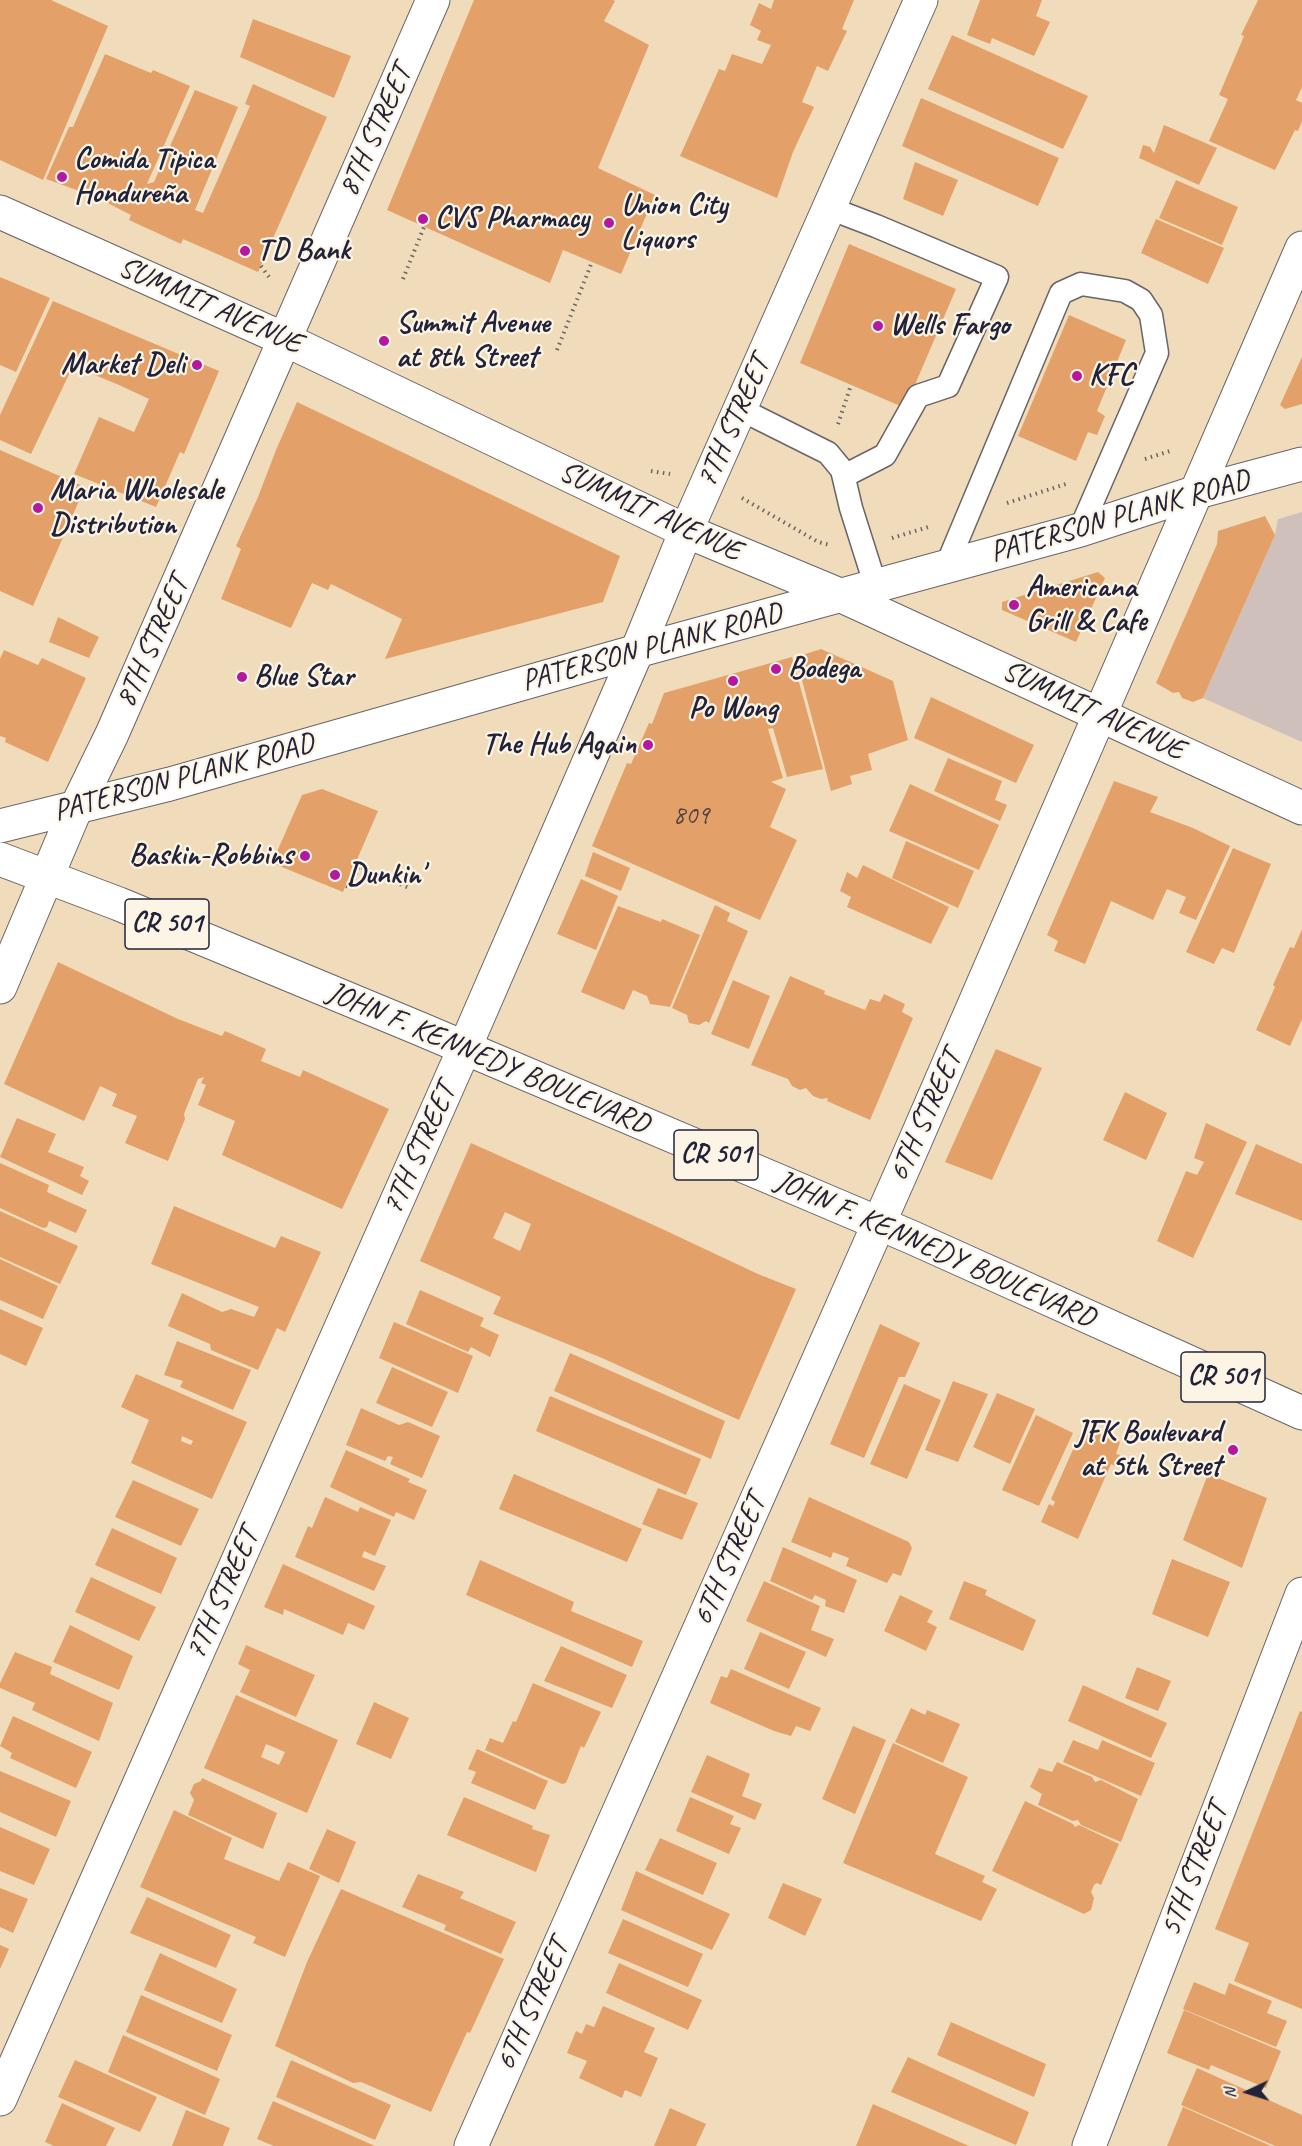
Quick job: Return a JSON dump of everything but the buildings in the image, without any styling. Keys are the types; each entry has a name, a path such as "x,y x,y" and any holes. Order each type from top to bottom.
{"street":[{"name":"8TH STREET","path":"0,987 76,808 112,734 433,0"},
{"name":"7TH STREET","path":"0,2099 465,1047 637,651 686,531 921,0"},
{"name":"SUMMIT AVENUE","path":"0,212 284,339 686,531 842,596 1302,808"},
{"name":"6TH STREET","path":"471,2146 879,1224 1302,248"},
{"name":"PATERSON PLANK ROAD","path":"0,826 170,784 637,651 1080,530 1197,492 1302,464"},
{"name":"JOHN F. KENNEDY BOULEVARD","path":"0,859 47,876 465,1047 879,1224 1302,1413"},
{"name":"5TH STREET","path":"1089,2146 1302,1594"}],"lane":[{"path":"829,208 997,277 948,386 918,396 885,455 844,476"},
{"path":"946,567 1061,293 1081,284 1125,291 1141,300 1151,315 1157,352 1080,530"},
{"path":"740,409 828,453 842,470 851,508 876,587"}],"path":[{"path":"403,279 424,227"},
{"path":"557,350 592,262"},
{"path":"261,266 269,277"},
{"path":"828,453 852,385"},
{"path":"741,498 818,542 840,547"},
{"path":"346,886 350,887 359,866 409,888"}],"shaded area":[{"path":"1302,512 1302,742 1203,698 1275,535 1278,519"}],"place":[{"name":"Comida Tipica Hondureña","path":"62,177"},
{"name":"CVS Pharmacy","path":"423,219"},
{"name":"Union City Liquors","path":"609,223"},
{"name":"TD Bank","path":"245,251"},
{"name":"Wells Fargo","path":"878,326"},
{"name":"Summit Avenue at 8th Street","path":"384,341"},
{"name":"Market Deli","path":"197,365"},
{"name":"KFC","path":"1077,376"},
{"name":"Maria Wholesale Distribution","path":"38,508"},
{"name":"Americana Grill & Cafe","path":"1014,605"},
{"name":"Bodega","path":"776,669"},
{"name":"Blue Star","path":"242,677"},
{"name":"Po Wong","path":"733,681"},
{"name":"The Hub Again","path":"648,745"},
{"name":"Baskin-Robbins","path":"305,856"},
{"name":"Dunkin'","path":"335,875"},
{"name":"JFK Boulevard at 5th Street","path":"1233,1450"}]}
